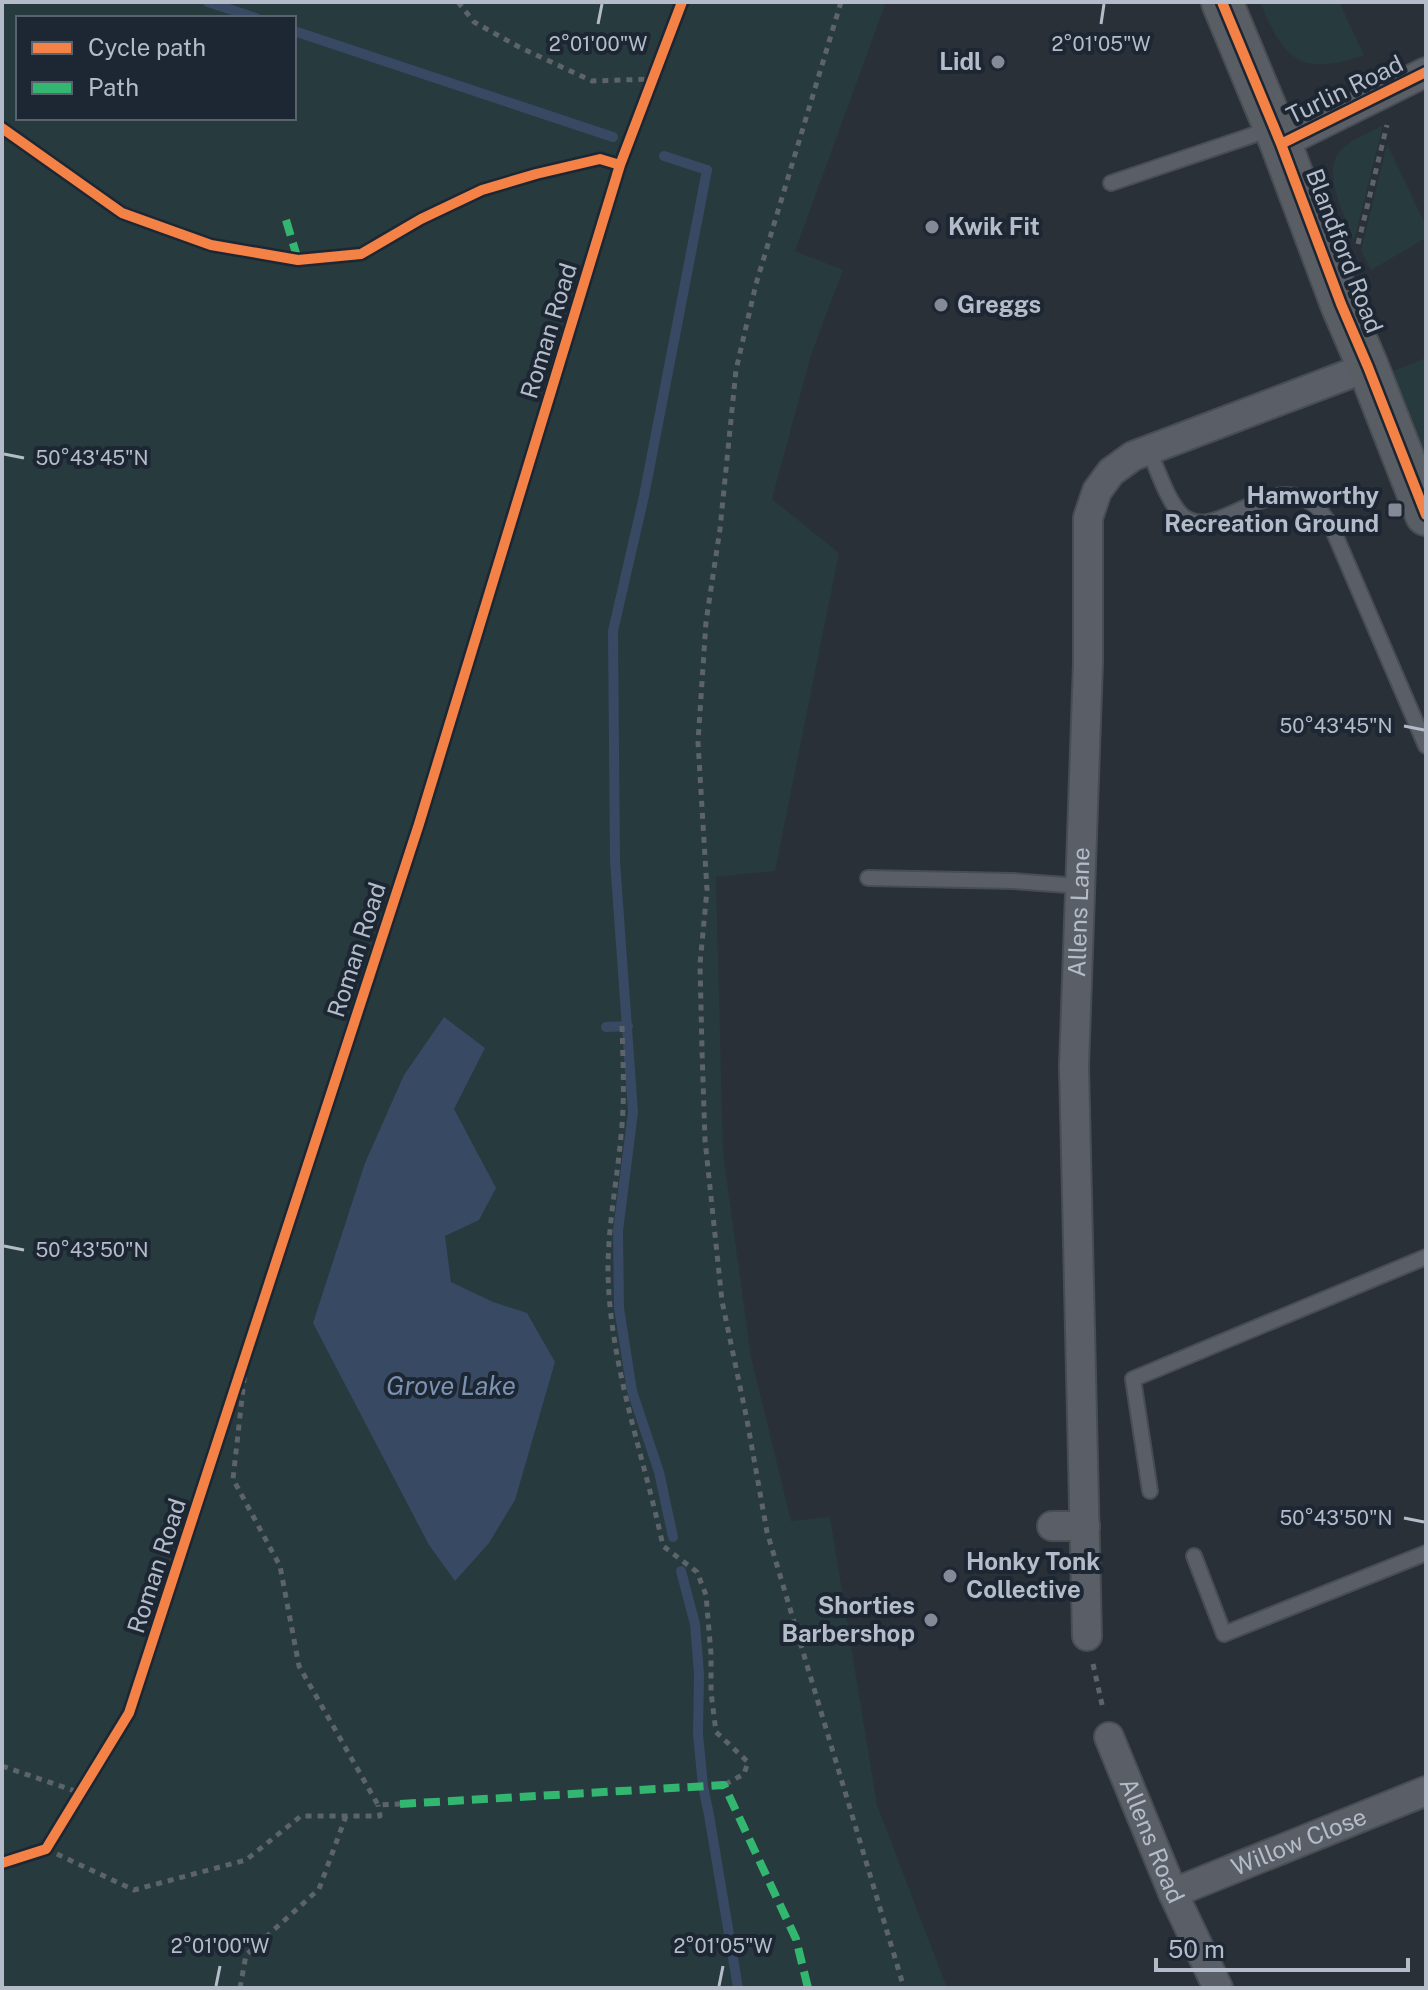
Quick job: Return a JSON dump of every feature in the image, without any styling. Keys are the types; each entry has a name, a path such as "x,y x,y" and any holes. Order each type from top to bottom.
{"main road":[{"name":"Blandford Road","path":"1222,2 1278,136 1341,304 1426,515"}],"street":[{"name":"Turlin Road","path":"1278,136 1417,77"},
{"name":"Allens Lane","path":"1087,1636 1074,1066 1088,663 1088,518 1097,491 1111,472 1133,456 1368,367"},
{"path":"1052,1526 1085,1526"},
{"name":"Allens Road","path":"1109,1737 1173,1893 1218,1988"},
{"name":"Willow Close","path":"1173,1893 1426,1791"}],"lane":[{"path":"1111,183 1278,136"},
{"path":"1149,451 1179,512 1192,522 1214,522 1263,499 1285,495 1307,500 1316,507 1333,530 1426,746"},
{"path":"868,878 1014,881 1080,886"},
{"path":"1150,1491 1133,1379 1426,1257"},
{"path":"1194,1556 1224,1634 1426,1553"}],"path":[{"path":"458,2 474,22 592,81 653,79"},
{"path":"841,2 756,284 736,370 720,529 706,622 698,742 707,890 700,964 705,1140 722,1301 767,1532 904,1988"},
{"path":"647,94 658,66"},
{"path":"1341,304 1389,120 1417,77"},
{"path":"622,1026 621,1135 608,1271 613,1330 622,1382 663,1546 697,1572 706,1595 716,1732 748,1762 744,1774 724,1785"},
{"path":"228,1413 252,1338"},
{"path":"46,1849 134,1890 246,1860 301,1816 380,1816 378,1805 299,1666 280,1566 233,1479 247,1353"},
{"path":"1087,1636 1109,1737"},
{"path":"2,1766 81,1793"},
{"path":"74,1804 89,1780"},
{"path":"378,1805 400,1804"},
{"path":"240,1988 246,1955 319,1889 346,1816"},
{"path":"31,1854 46,1849 53,1838"}],"green space":[{"path":"2,2 886,2 795,251 843,270 811,355 772,499 839,553 775,871 716,877 723,1153 751,1357 791,1521 830,1517 877,1805 947,1988 2,1988"},
{"path":"1260,2 1339,2 1364,55 1324,64 1297,58 1277,38"},
{"path":"1383,125 1354,241 1336,192 1333,167 1344,147"},
{"path":"1387,144 1426,226 1426,238 1371,270 1361,251"},
{"path":"1426,358 1426,454 1393,371"}],"water":[{"name":"Grove Lake","path":"444,1017 485,1048 454,1109 496,1188 479,1220 445,1236 451,1282 493,1302 527,1313 555,1362 515,1500 489,1543 455,1581 429,1545 313,1323 365,1163 404,1075"}],"waterway":[{"path":"208,2 250,16"},
{"path":"296,32 613,137"},
{"path":"664,156 707,170 644,496 613,631 615,861 633,1112 618,1231 619,1308 632,1391 659,1472 673,1537"},
{"path":"606,1027 628,1026"},
{"path":"681,1571 695,1624 699,1674 698,1734 703,1786 738,1988"}],"marked path":[{"path":"286,220 298,260"},
{"path":"400,1804 724,1785 796,1939 808,1988"}],"cycle path":[{"name":"Roman Road","path":"2,1863 46,1849 129,1713 419,824 620,165 682,2"},
{"path":"1222,2 1426,515"},
{"path":"1281,144 1426,72"},
{"path":"2,128 122,213 211,245 298,260 361,254 421,219 482,190 536,174 600,159 620,165"}],"place":[{"name":"Lidl","path":"998,62"},
{"name":"Kwik Fit","path":"932,227"},
{"name":"Greggs","path":"941,305"},
{"name":"Hamworthy Recreation Ground","path":"1395,510"},
{"name":"Honky Tonk Collective","path":"950,1576"},
{"name":"Shorties Barbershop","path":"931,1620"}]}
